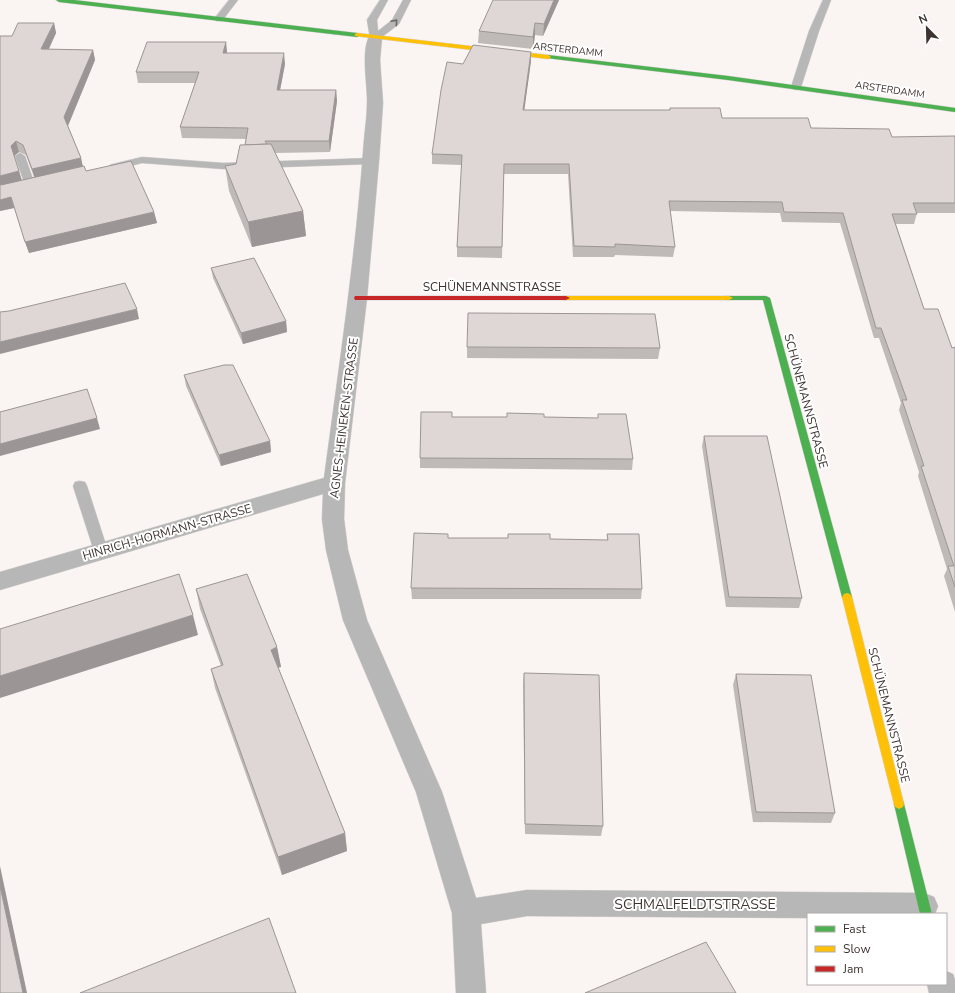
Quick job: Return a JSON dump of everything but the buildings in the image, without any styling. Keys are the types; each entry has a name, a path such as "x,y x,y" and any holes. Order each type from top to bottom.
{"street":[{"name":"ARSTERDAMM","path":"58,0 105,3 219,19 375,38 796,86 955,110"},
{"name":"AGNES-HEINEKEN-STRASSE","path":"375,38 372,60 375,103 371,161 358,298 334,483 333,519 337,550 355,620 429,792 466,913 471,993"},
{"name":"SCHÜNEMANNSTRASSE","path":"358,298 766,298 855,626 925,910"},
{"name":"HINRICH-HORMANN-STRASSE","path":"1,577 101,551 334,483"},
{"name":"SCHMALFELDTSTRASSE","path":"466,913 527,903 925,910"}],"lane":[{"path":"219,19 234,0"},
{"path":"384,0 372,20 375,38 396,22 407,0"},
{"path":"796,86 814,32 827,0"},
{"path":"17,188 33,185 20,156"},
{"path":"105,169 142,160 223,166 371,161"},
{"path":"80,486 101,551"}],"traffic: fast":[{"path":"59,0 357,35"},
{"path":"548,57 728,78 955,110"},
{"path":"729,298 766,298 847,597"},
{"path":"899,804 926,913"}],"traffic: slow":[{"path":"357,35 548,57"},
{"path":"566,298 729,298"},
{"path":"847,597 899,804"}],"traffic: jam":[{"path":"358,298 566,298"}]}
